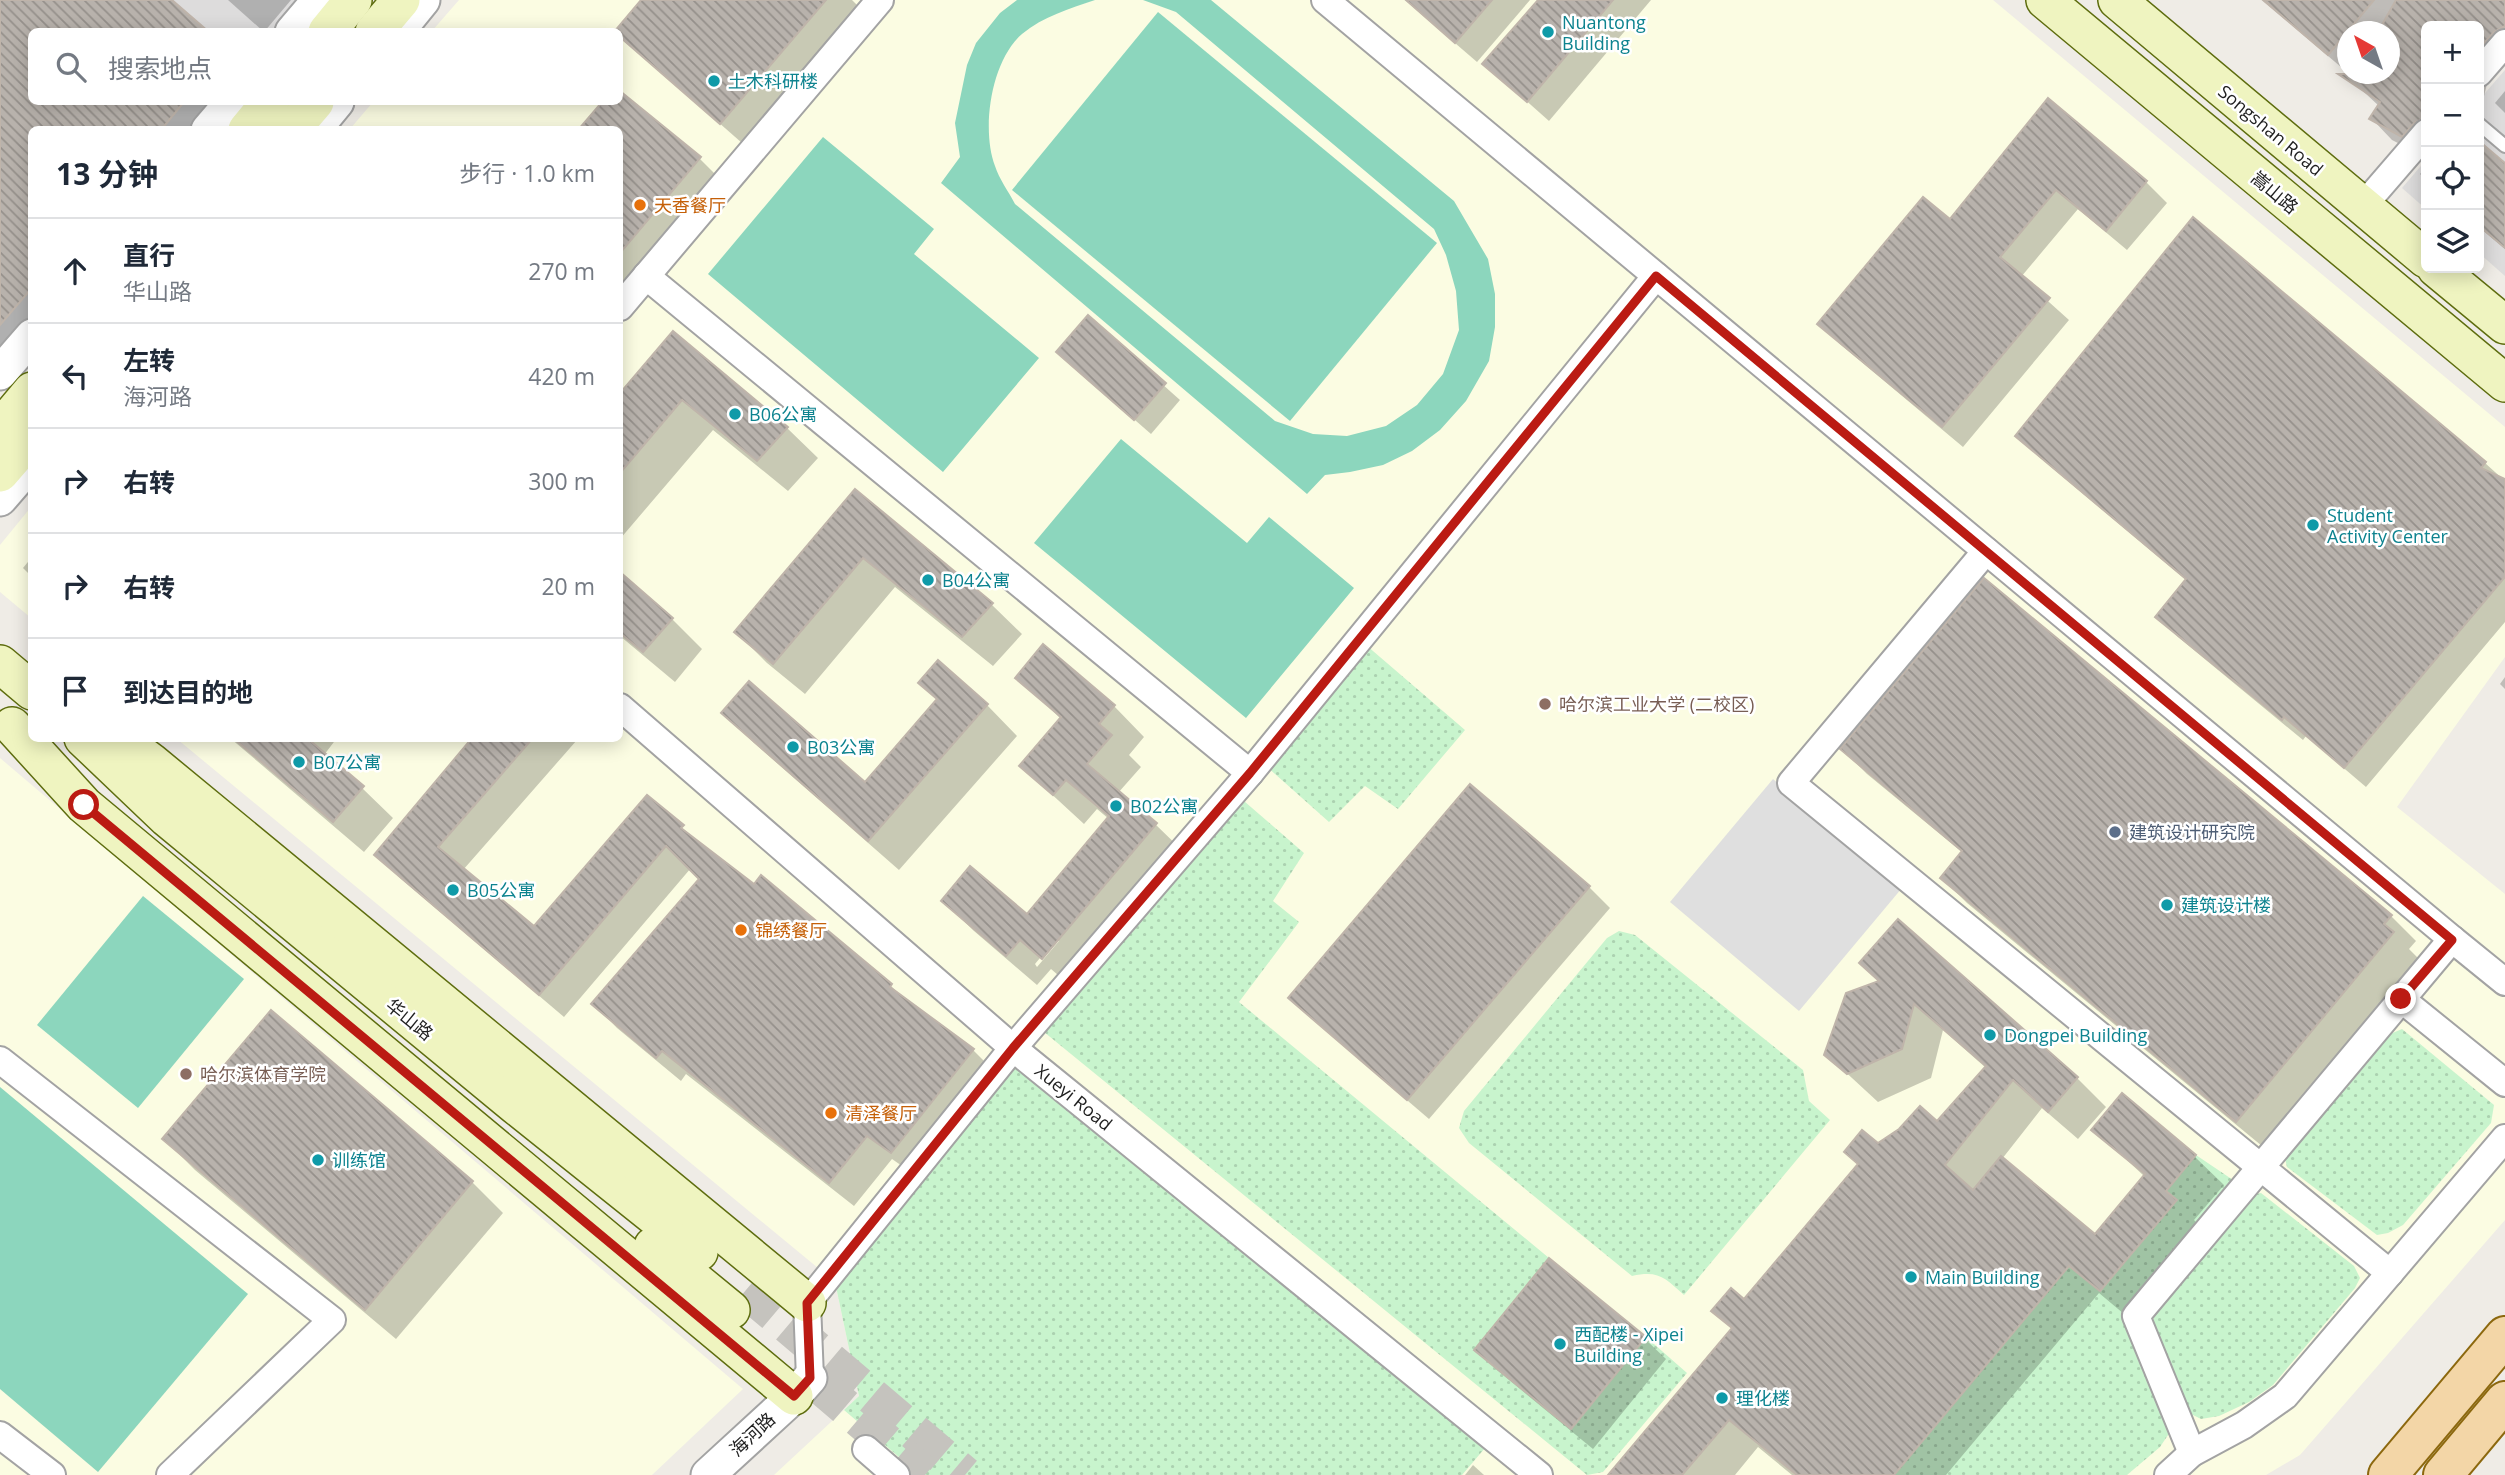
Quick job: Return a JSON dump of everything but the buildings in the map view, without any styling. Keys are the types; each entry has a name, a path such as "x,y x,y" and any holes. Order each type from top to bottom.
{"main road":[{"path":"330,28 353,0"},
{"path":"377,28 401,0"},
{"name":"嵩山路","path":"2045,0 2505,383"},
{"name":"Songshan Road","path":"2117,0 2421,255"},
{"path":"250,126 268,105"},
{"path":"294,126 312,105"},
{"path":"2442,273 2505,325"},
{"path":"0,429 28,396"},
{"path":"0,473 28,441"},
{"path":"0,662 28,678"},
{"path":"0,662 28,687"},
{"path":"6,721 84,805 802,1387"},
{"name":"华山路","path":"6,721 28,738"},
{"name":"华山路","path":"33,742 739,1300 515,1105 167,818 87,742"},
{"path":"124,742 807,1303"},
{"path":"2388,1475 2505,1336"},
{"path":"2443,1475 2505,1401"}],"street":[{"path":"295,28 319,0"},
{"path":"400,28 424,0"},
{"path":"623,303 880,0"},
{"path":"1325,0 2505,982"},
{"path":"2484,67 2505,43"},
{"path":"211,126 229,105"},
{"path":"317,126 335,105"},
{"path":"2363,206 2421,139"},
{"path":"646,276 1250,773"},
{"path":"802,1387 807,1303 1013,1048 1250,773 1656,276"},
{"path":"0,373 28,342"},
{"path":"0,499 28,467"},
{"path":"1986,551 1791,783 2390,1273"},
{"name":"Xueyi Road","path":"623,710 1013,1048 1539,1475"},
{"path":"2192,1453 2136,1315 2452,940"},
{"path":"2401,999 2505,1083"},
{"path":"0,1060 332,1320 170,1475"},
{"path":"2168,1475 2192,1453 2244,1425 2285,1396 2505,1138"},
{"name":"海河路","path":"708,1475 802,1387"},
{"path":"0,1435 52,1475"},
{"path":"866,1449 896,1475"}],"lane":[{"path":"2484,128 2505,146"}],"shaded area":[{"path":"0,0 302,0 279,28 28,28 28,105 213,105 195,126 28,126 28,323 0,356"},
{"name":"哈尔滨工业大学 (二校区)","path":"459,0 1993,0 2505,427 2505,657 2397,807 2505,894 2505,1220 2300,1455 2266,1475 774,1475 859,1396 835,1282 181,742 623,742 623,126 353,126 370,105 623,105 623,28 435,28"},
{"path":"2505,70 2505,276 2484,257 2484,94"},
{"path":"2421,166 2421,205 2402,188"},
{"path":"28,511 28,615 0,592 0,545"},
{"name":"哈尔滨体育学院","path":"0,758 743,1389 652,1475 0,1475"},
{"path":"1773,779 1902,888 1799,1011 1670,902"}],"green space":[{"path":"1017,0 1095,0 1039,22 1022,34 1011,46 996,78 989,115 991,151 997,171 1015,204 1275,421 1313,434 1347,436 1386,426 1417,405 1443,374 1459,330 1456,291 1446,255 1434,229 1176,12 1143,0 1211,0 1454,201 1488,259 1495,294 1495,327 1489,361 1466,401 1440,430 1412,451 1383,465 1325,475 1307,494 941,183 960,157 955,123 967,65 976,43 1000,13"},
{"path":"1158,12 1437,243 1290,421 1012,190"},
{"path":"823,137 934,229 914,254 1039,358 943,472 708,274"},
{"path":"1121,439 1247,543 1269,517 1354,588 1246,718 1034,543"},
{"path":"1366,645 1465,730 1398,809 1365,786 1329,822 1266,766"},
{"path":"1237,795 1304,853 1273,901 1299,922 1239,1002 1549,1258 1474,1350 1571,1429 1646,1337 1687,1373 1603,1472 1587,1475 1044,1032"},
{"path":"143,896 244,979 138,1108 37,1025"},
{"path":"1619,931 1635,935 1803,1070 1809,1101 1830,1120 1684,1295 1661,1277 1649,1274 1632,1276 1469,1143 1459,1128 1464,1111 1607,938"},
{"path":"2402,1029 2494,1105 2491,1123 2403,1225 2377,1235 2287,1167 2284,1154 2388,1035"},
{"path":"1021,1061 1485,1448 1462,1475 920,1475 844,1410 859,1396 835,1282"},
{"path":"0,1087 248,1294 98,1472 0,1389"},
{"path":"2196,1155 2233,1180 2122,1316 2170,1432 2160,1447 2127,1475 1894,1475 2069,1266 2101,1291 2176,1200 2166,1191"},
{"path":"2261,1193 2354,1266 2360,1278 2355,1288 2273,1385 2249,1402 2219,1416 2201,1419 2189,1413 2153,1320 2161,1299 2251,1195"}],"tunnel":[{"path":"746,1290 965,1475"},
{"path":"817,1383 925,1475"}],"place":[{"name":"Nuantong Building","path":"1548,32"},
{"name":"土木科研楼","path":"714,81"},
{"name":"天香餐厅","path":"640,205"},
{"name":"B06公寓","path":"735,414"},
{"name":"Student Activity Center","path":"2313,525"},
{"name":"B04公寓","path":"928,580"},
{"name":"哈尔滨工业大学 (二校区)","path":"1545,704"},
{"name":"B03公寓","path":"793,747"},
{"name":"B07公寓","path":"299,762"},
{"name":"B02公寓","path":"1116,806"},
{"name":"建筑设计研究院","path":"2115,832"},
{"name":"B05公寓","path":"453,890"},
{"name":"建筑设计楼","path":"2167,905"},
{"name":"锦绣餐厅","path":"741,930"},
{"name":"Dongpei Building","path":"1990,1035"},
{"name":"哈尔滨体育学院","path":"186,1074"},
{"name":"清泽餐厅","path":"831,1113"},
{"name":"训练馆","path":"318,1160"},
{"name":"Main Building","path":"1911,1277"},
{"name":"西配楼 - Xipei Building","path":"1560,1344"},
{"name":"理化楼","path":"1722,1398"}],"route":[{"path":"84,805 794,1396 810,1378 807,1303 1013,1048 1250,773 1656,276 2452,940 2401,999"}]}
